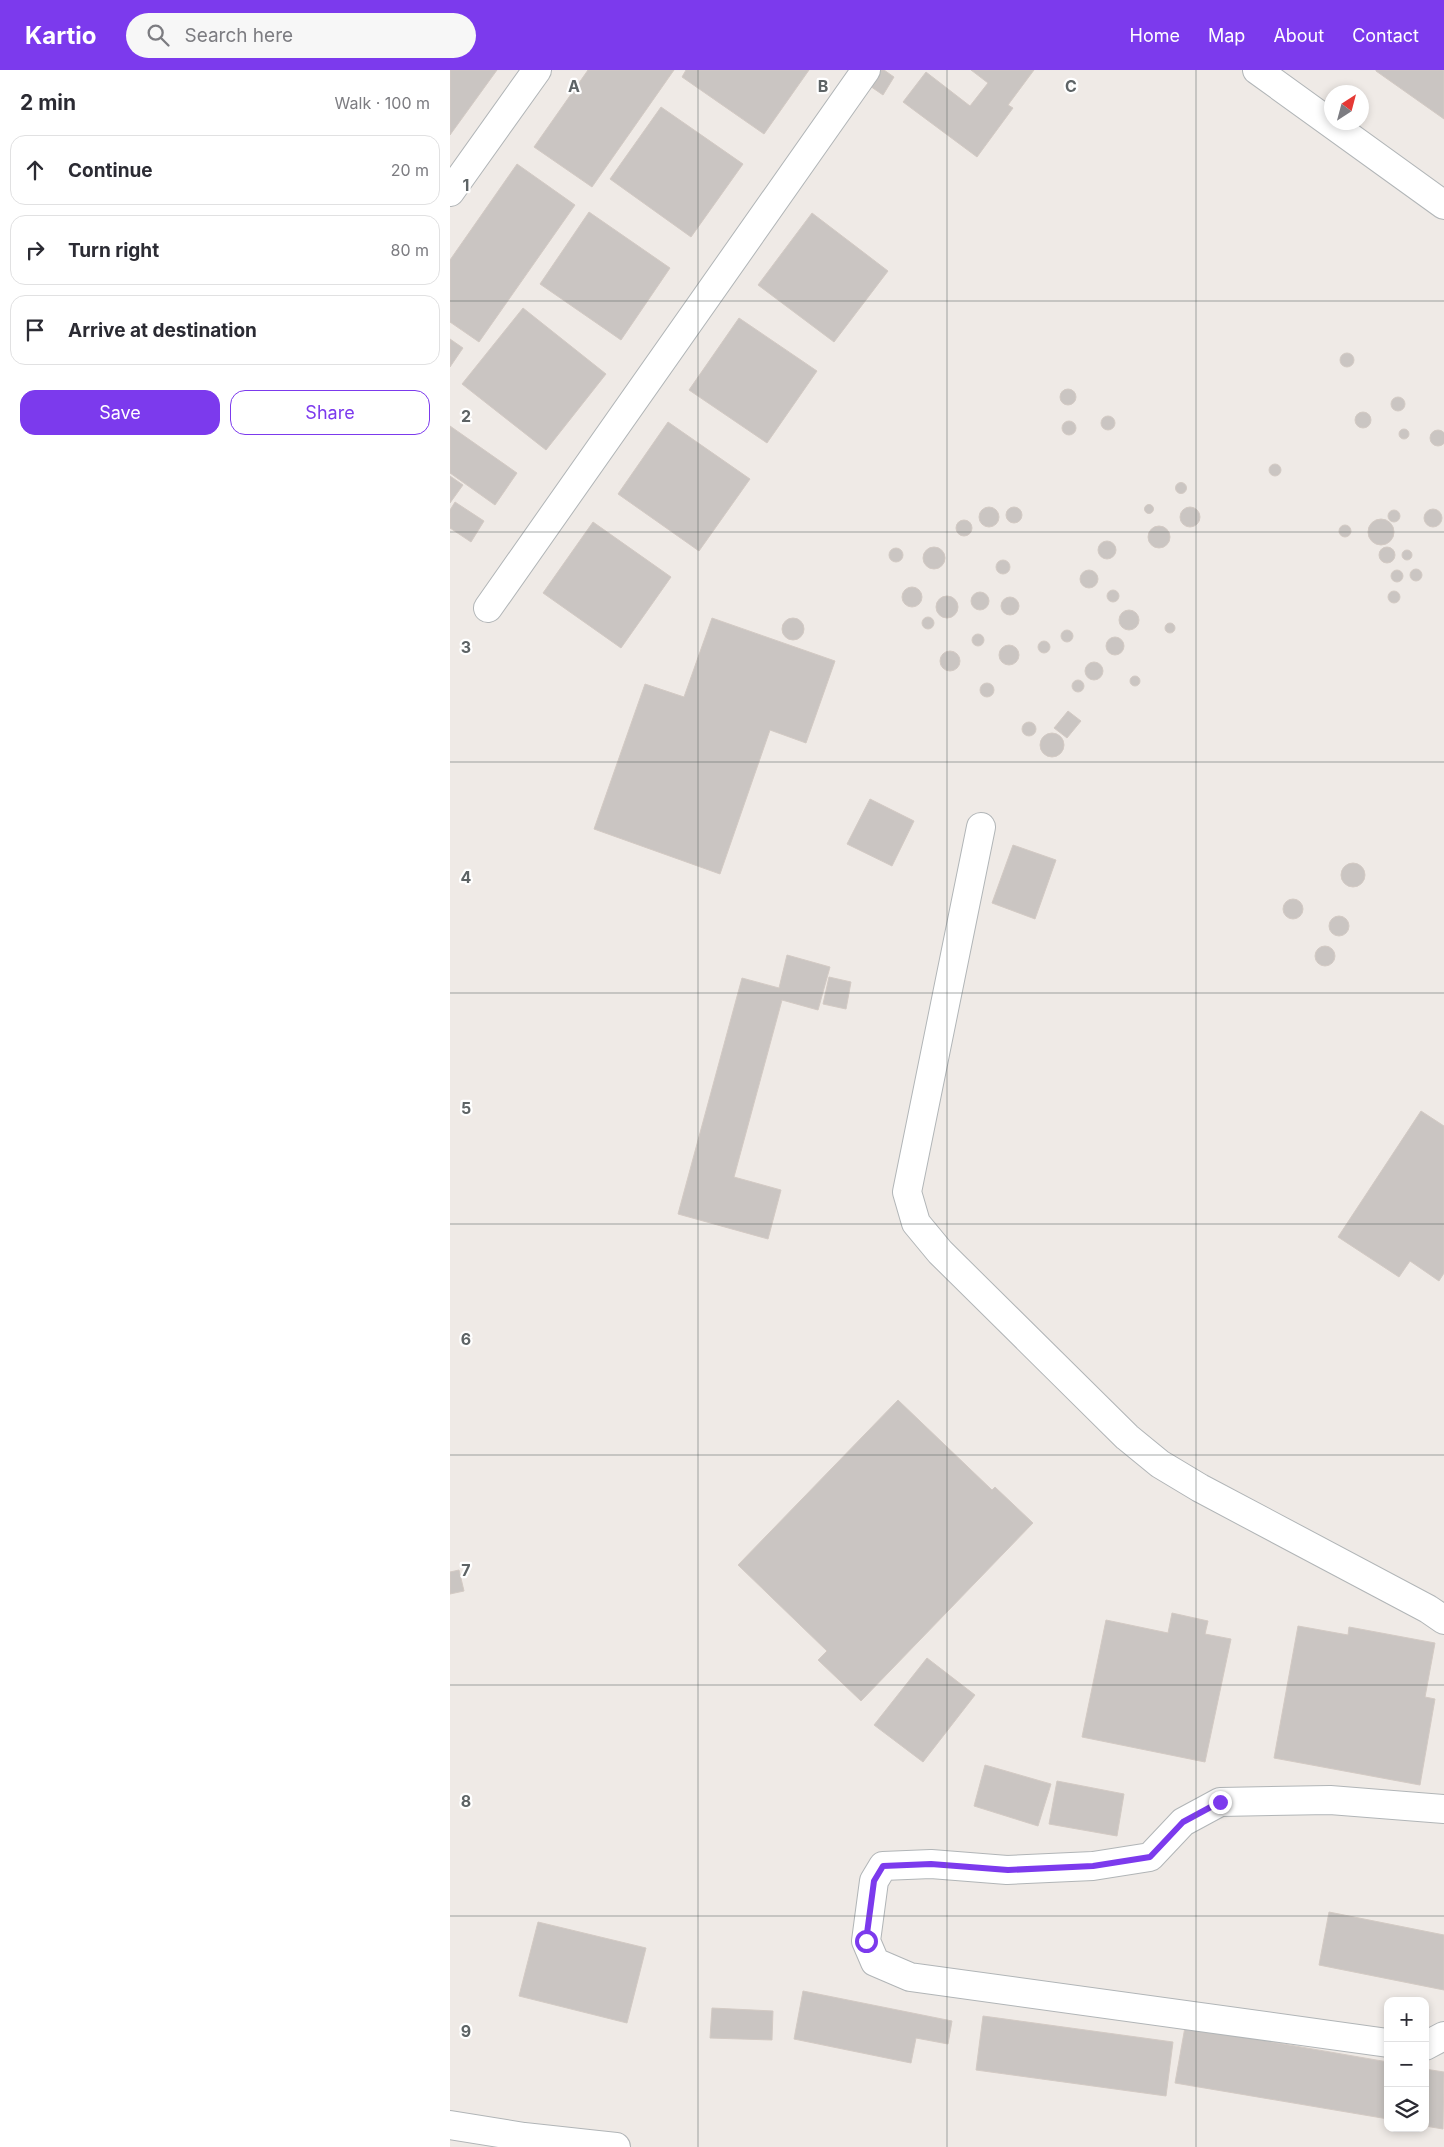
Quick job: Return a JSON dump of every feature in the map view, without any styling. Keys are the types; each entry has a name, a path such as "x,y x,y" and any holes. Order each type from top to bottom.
{"street":[{"path":"450,192 537,70"},
{"path":"488,608 866,70"},
{"path":"1257,70 1444,205"},
{"path":"980,827 907,1192 916,1223 940,1252 1120,1430 1160,1464 1200,1488 1428,1609 1444,1620"},
{"path":"1384,2042 910,1977 875,1962 866,1941 874,1881 883,1866 931,1864 1008,1870 1093,1866 1150,1857 1183,1822 1220,1802 1330,1800 1444,1809"},
{"path":"1429,2044 1444,2036"},
{"path":"450,2125 523,2142 616,2147"}],"building":[{"path":"450,70 497,70 450,135"},
{"path":"588,70 674,70 592,187 534,147"},
{"path":"686,70 809,70 764,134 682,77"},
{"path":"876,70 884,70 894,77 883,95 867,84"},
{"path":"971,70 1034,70 1008,105 1013,108 977,157 903,102 926,72 970,106 988,83"},
{"path":"1376,70 1444,70 1444,119 1376,71"},
{"path":"661,107 743,164 691,237 610,179"},
{"path":"517,164 575,205 479,342 450,322 450,260"},
{"path":"589,212 670,268 621,340 540,284"},
{"path":"812,213 888,271 834,342 758,285"},
{"path":"523,308 606,374 546,450 462,384"},
{"path":"739,318 817,371 767,443 689,390"},
{"path":"450,339 463,348 450,367"},
{"path":"1347,353 1352,355 1354,360 1352,365 1347,367 1342,365 1340,360 1342,355"},
{"path":"1068,389 1076,397 1068,405 1060,397"},
{"path":"1395,397 1401,397 1405,404 1401,411 1395,411 1391,407 1391,401"},
{"path":"1360,412 1366,412 1371,417 1369,426 1360,428 1355,423 1355,417"},
{"path":"1105,416 1111,416 1115,423 1111,430 1105,430 1101,426 1101,420"},
{"path":"1069,421 1074,423 1076,428 1074,433 1069,435 1064,433 1062,428 1064,423"},
{"path":"668,422 750,479 699,551 618,494"},
{"path":"450,426 517,473 495,505 450,473"},
{"path":"1402,429 1406,429 1409,434 1408,438 1402,439 1399,436 1399,432"},
{"path":"1438,430 1443,433 1445,441 1441,445 1435,445 1431,441 1431,435 1435,431"},
{"path":"1277,464 1280,465 1280,475 1273,476 1270,475 1269,468 1270,465"},
{"path":"450,476 463,485 450,503"},
{"path":"1179,483 1183,483 1186,488 1185,492 1179,493 1176,490 1176,486"},
{"path":"455,502 484,521 471,542 450,528 450,510"},
{"path":"1149,504 1154,509 1149,514 1144,509"},
{"path":"989,507 996,510 999,517 996,524 989,527 982,524 979,517 982,510"},
{"path":"1011,507 1017,507 1022,512 1020,521 1011,523 1006,518 1006,512"},
{"path":"1190,507 1197,510 1200,517 1197,524 1190,527 1183,524 1180,517 1183,510"},
{"path":"1433,509 1439,512 1442,518 1439,524 1433,527 1427,524 1424,518 1427,512"},
{"path":"1392,510 1396,510 1400,516 1396,522 1392,522 1388,518 1388,514"},
{"path":"1381,519 1390,523 1394,532 1390,541 1381,545 1372,541 1368,532 1372,523"},
{"path":"961,520 967,520 972,525 970,534 961,536 956,531 956,525"},
{"path":"593,522 671,577 621,648 543,593"},
{"path":"1343,525 1347,525 1351,531 1347,537 1343,537 1339,533 1339,529"},
{"path":"1159,526 1169,533 1170,537 1163,547 1159,548 1149,541 1148,537 1155,527"},
{"path":"1107,541 1113,544 1116,550 1113,556 1107,559 1101,556 1098,550 1101,544"},
{"path":"934,547 942,550 945,558 942,566 934,569 926,566 923,558 926,550"},
{"path":"1387,547 1395,555 1387,563 1379,555"},
{"path":"896,548 901,550 903,555 901,560 896,562 891,560 889,555 891,550"},
{"path":"1405,550 1409,550 1412,555 1411,559 1405,560 1402,557 1402,553"},
{"path":"1000,560 1006,560 1010,567 1006,574 1000,574 996,570 996,564"},
{"path":"1418,569 1421,570 1421,580 1414,581 1411,580 1410,573 1411,570"},
{"path":"1089,570 1095,573 1098,579 1095,585 1089,588 1083,585 1080,579 1083,573"},
{"path":"1399,570 1402,571 1402,581 1395,582 1392,581 1391,574 1392,571"},
{"path":"912,587 919,590 922,597 919,604 912,607 905,604 902,597 905,590"},
{"path":"1111,590 1115,590 1119,596 1115,602 1111,602 1107,598 1107,594"},
{"path":"1392,591 1396,591 1400,597 1396,603 1392,603 1388,599 1388,595"},
{"path":"976,592 984,592 989,597 987,608 976,610 971,605 971,597"},
{"path":"947,596 955,599 958,607 955,615 947,618 939,615 936,607 939,599"},
{"path":"1010,597 1016,600 1019,606 1016,612 1010,615 1004,612 1001,606 1004,600"},
{"path":"1125,610 1133,610 1139,616 1139,624 1133,630 1125,630 1119,624 1119,616"},
{"path":"928,617 934,623 928,629 922,623"},
{"path":"712,618 835,661 806,743 770,730 720,874 594,829 645,684 684,697"},
{"path":"793,618 803,625 804,629 797,639 793,640 783,633 782,629 789,619"},
{"path":"1168,623 1172,623 1175,628 1174,632 1168,633 1165,630 1165,626"},
{"path":"1065,630 1069,630 1073,636 1069,642 1065,642 1061,638 1061,634"},
{"path":"978,634 984,640 978,646 972,640"},
{"path":"1111,637 1119,637 1124,642 1122,653 1111,655 1106,650 1106,642"},
{"path":"1042,641 1046,641 1050,647 1046,653 1042,653 1038,649 1038,645"},
{"path":"1009,645 1016,648 1019,655 1016,662 1009,665 1002,662 999,655 1002,648"},
{"path":"950,651 957,654 960,661 957,668 950,671 943,668 940,661 943,654"},
{"path":"1094,662 1100,665 1103,671 1100,677 1094,680 1088,677 1085,671 1088,665"},
{"path":"1133,676 1137,676 1140,681 1139,685 1133,686 1130,683 1130,679"},
{"path":"1080,680 1083,681 1083,691 1076,692 1073,691 1072,684 1073,681"},
{"path":"984,683 990,683 994,690 990,697 984,697 980,693 980,687"},
{"path":"1068,711 1081,721 1067,738 1054,728"},
{"path":"1029,722 1034,724 1036,729 1034,734 1029,736 1024,734 1022,729 1024,724"},
{"path":"1052,733 1060,737 1064,745 1060,753 1052,757 1044,753 1040,745 1044,737"},
{"path":"870,799 914,821 892,866 847,844"},
{"path":"1013,845 1056,860 1035,919 992,903"},
{"path":"1353,863 1362,866 1365,875 1362,884 1353,887 1344,884 1341,875 1344,866"},
{"path":"1293,899 1300,902 1303,909 1300,916 1293,919 1286,916 1283,909 1286,902"},
{"path":"1339,916 1346,919 1349,926 1346,933 1339,936 1332,933 1329,926 1332,919"},
{"path":"1321,946 1329,946 1335,952 1335,960 1329,966 1321,966 1315,960 1315,952"},
{"path":"787,955 830,967 818,1010 782,1000 734,1177 781,1190 768,1239 678,1214 742,978 779,988"},
{"path":"829,977 851,982 846,1009 823,1004"},
{"path":"1421,1111 1444,1126 1444,1273 1439,1281 1410,1261 1399,1277 1338,1237"},
{"path":"898,1400 992,1490 995,1487 1033,1523 861,1701 818,1660 827,1651 738,1565"},
{"path":"459,1570 464,1591 450,1594 450,1572"},
{"path":"1172,1613 1208,1621 1205,1634 1231,1639 1205,1762 1082,1737 1106,1620 1168,1633"},
{"path":"1298,1626 1348,1635 1349,1627 1435,1643 1425,1697 1435,1699 1420,1785 1274,1758"},
{"path":"927,1658 975,1695 923,1762 874,1725"},
{"path":"985,1765 1051,1784 1038,1826 974,1806"},
{"path":"1057,1781 1124,1794 1117,1836 1049,1824"},
{"path":"1329,1912 1444,1935 1444,1990 1319,1965"},
{"path":"538,1922 646,1948 627,2023 519,1996"},
{"path":"803,1991 952,2021 948,2044 916,2038 911,2063 794,2039"},
{"path":"712,2008 773,2011 772,2040 710,2038"},
{"path":"983,2016 1173,2042 1166,2096 976,2070"},
{"path":"1185,2027 1384,2061 1384,2118 1175,2083"},
{"path":"1429,2070 1444,2072 1443,2129 1429,2127"}],"route":[{"path":"866,1941 874,1881 883,1866 931,1864 1008,1870 1093,1866 1150,1857 1183,1822 1220,1802"}]}
